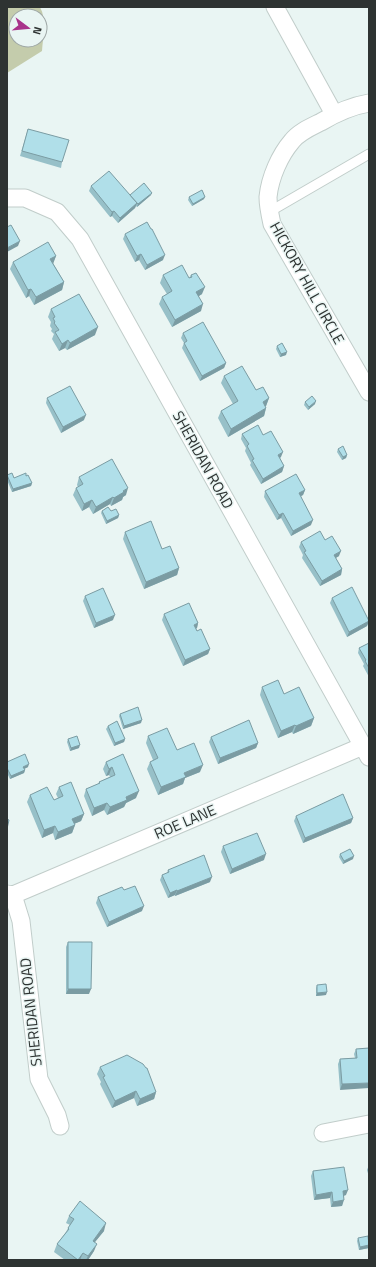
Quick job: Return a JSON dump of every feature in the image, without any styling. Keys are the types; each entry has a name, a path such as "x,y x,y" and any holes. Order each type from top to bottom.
{"street":[{"path":"275,7 334,114"},
{"name":"HICKORY HILL CIRCLE","path":"369,103 356,105 334,114 293,140 285,150 277,165 271,180 268,196 269,212 272,224 369,392"},
{"name":"SHERIDAN ROAD","path":"7,198 25,198 57,212 80,239 366,752"},
{"name":"ROE LANE","path":"10,895 366,752"},
{"name":"SHERIDAN ROAD","path":"10,895 21,921 39,1079 57,1115 60,1126"},
{"path":"323,1133 369,1124"}],"lane":[{"path":"269,212 369,154"}],"green space":[{"path":"7,7 40,7 8,8 8,48 42,48 42,51 7,73"}],"building":[{"path":"28,129 69,140 62,162 22,151"},
{"path":"109,171 137,203 120,218 114,211 112,212 91,186"},
{"path":"144,183 152,193 138,204 130,195"},
{"path":"202,190 205,197 193,204 189,197"},
{"path":"147,222 165,255 147,265 141,254 137,256 125,234"},
{"path":"11,225 20,241 7,248 7,227"},
{"path":"48,242 56,256 50,259 64,282 36,297 31,289 28,290 13,262"},
{"path":"182,265 189,278 192,277 191,275 196,273 205,287 196,292 203,304 175,320 162,297 172,291 163,275"},
{"path":"79,294 98,327 70,343 68,340 62,344 55,332 59,330 54,323 53,318 55,317 51,309"},
{"path":"203,322 226,363 202,376 184,343 187,341 183,333"},
{"path":"282,343 287,352 281,354 277,346"},
{"path":"242,366 256,390 263,387 269,398 263,402 266,408 231,429 221,411 238,401 224,376"},
{"path":"70,386 86,415 63,427 47,398"},
{"path":"312,396 316,401 309,407 305,402"},
{"path":"258,425 263,435 271,431 283,452 278,455 284,466 263,479 252,460 254,459 247,446 249,444 242,434"},
{"path":"343,446 347,455 343,457 338,449"},
{"path":"112,459 128,488 114,498 113,497 96,507 92,500 84,504 76,488 83,484 79,477"},
{"path":"12,473 14,478 26,473 26,476 28,475 32,483 13,489 7,475"},
{"path":"296,474 305,490 299,493 313,520 293,531 283,513 279,515 265,491"},
{"path":"108,507 111,511 116,509 119,515 107,521 102,511"},
{"path":"151,521 162,549 170,546 179,568 146,582 125,532"},
{"path":"320,531 325,540 332,536 341,551 334,555 342,569 322,581 304,552 306,551 301,542"},
{"path":"352,587 369,621 349,632 332,598"},
{"path":"103,588 115,615 96,623 85,596"},
{"path":"189,603 198,623 194,625 197,631 201,629 210,649 185,660 164,614"},
{"path":"369,643 369,668 359,648"},
{"path":"278,680 284,694 299,687 314,718 281,731 262,687"},
{"path":"138,707 142,720 124,726 120,714"},
{"path":"249,720 258,743 220,758 211,737"},
{"path":"117,721 125,739 115,743 108,726"},
{"path":"167,728 177,750 194,743 203,765 184,773 186,777 161,787 150,762 158,758 148,736"},
{"path":"77,736 80,745 71,748 68,739"},
{"path":"25,754 29,764 23,767 25,770 11,776 7,768 7,762"},
{"path":"123,754 139,791 126,797 127,800 110,807 107,803 94,808 86,789 115,775 112,767 109,769 106,762"},
{"path":"71,782 84,814 72,819 75,825 58,832 55,826 44,830 30,795 47,787 54,800 63,796 59,787"},
{"path":"343,794 353,818 305,838 296,816"},
{"path":"257,833 266,854 232,869 223,846"},
{"path":"350,849 354,856 344,861 340,854"},
{"path":"204,855 212,877 170,893 162,875 169,872 168,870"},
{"path":"135,886 144,906 109,922 98,897 122,887 124,890"},
{"path":"68,942 92,942 91,989 68,989"},
{"path":"326,984 327,992 317,993 317,985"},
{"path":"369,1048 369,1083 342,1084 340,1059 357,1058 356,1049"},
{"path":"127,1055 147,1068 156,1092 140,1099 136,1091 115,1101 103,1077 105,1076 100,1067"},
{"path":"344,1167 348,1190 343,1191 344,1200 333,1202 332,1192 316,1195 313,1171"},
{"path":"80,1201 106,1223 93,1241 97,1244 88,1256 83,1253 78,1260 57,1244 69,1229 68,1228 74,1219 69,1216"},
{"path":"368,1236 369,1245 360,1247 358,1238"}]}
